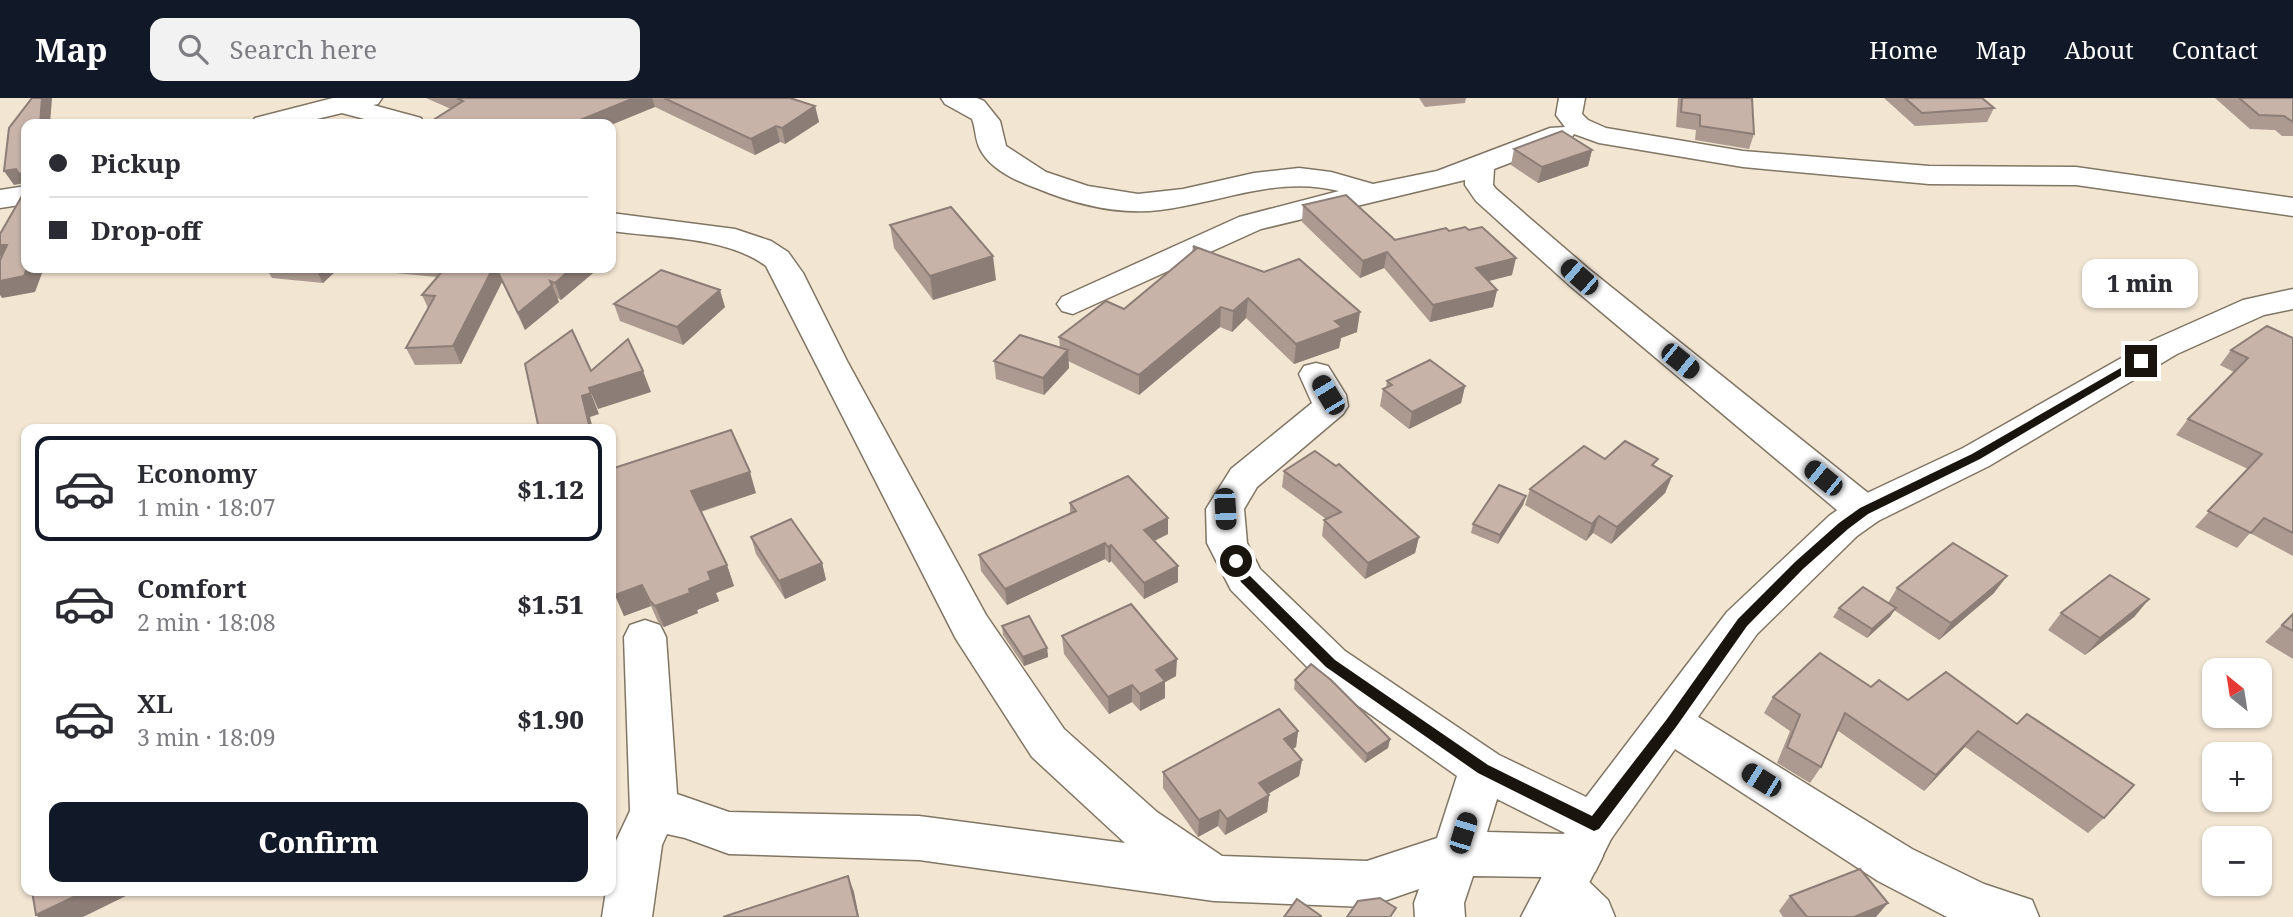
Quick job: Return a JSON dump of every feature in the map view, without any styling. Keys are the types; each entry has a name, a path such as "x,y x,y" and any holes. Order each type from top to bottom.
{"street":[{"path":"284,119 369,98"},
{"path":"954,98 978,107 987,118 992,148 1018,170 1032,178 1115,201 1149,202 1298,177 1328,180 1381,194"},
{"path":"341,104 394,119"},
{"path":"1073,304 1250,223 1320,204 1381,194 1480,167 1575,112 1599,135 1743,159 1929,175 2076,176 2293,207"},
{"path":"1480,167 1479,185 1486,195 1579,277 1864,511"},
{"path":"0,199 21,196"},
{"path":"616,223 734,239 760,247 777,259 787,273 830,361 965,616 1048,743 1140,827 1214,878"},
{"path":"1574,881 1671,723 1742,623 1799,566 1864,511 1976,457 2165,347 2254,307 2293,299"},
{"path":"1316,374 1328,395 1330,406 1244,478 1225,509 1227,543 1245,579 1330,663 1483,769 1574,881"},
{"path":"627,917 638,845 654,811 645,637"},
{"path":"1671,723 1895,864 1974,905 2014,917"},
{"path":"1440,917 1439,903 1483,769"},
{"path":"654,811 687,817 729,833 919,838 1214,878 1367,884 1456,854 1574,881"}],"building":[{"path":"32,98 42,98 40,119 21,119 19,174 16,169 4,171 9,128"},
{"path":"457,98 634,98 583,119 435,119 463,101"},
{"path":"664,98 790,98 815,106 782,128 776,126 751,139"},
{"path":"1682,98 1752,98 1754,134 1700,126 1700,115 1681,112"},
{"path":"1905,98 1982,98 1994,108 1922,113"},
{"path":"2239,98 2293,98 2293,122 2284,116 2259,115"},
{"path":"1562,131 1592,150 1542,167 1514,149"},
{"path":"1346,195 1395,240 1446,228 1449,231 1482,227 1516,258 1476,268 1497,290 1433,305 1387,252 1363,261 1303,205"},
{"path":"21,198 21,273 25,273 24,276 0,281 0,260 7,245 0,245 0,234"},
{"path":"951,207 993,256 930,276 890,225"},
{"path":"1193,246 1264,272 1299,259 1360,312 1335,321 1342,327 1296,344 1248,298 1233,311 1221,307 1139,375 1059,337 1106,301 1124,309 1196,249"},
{"path":"661,270 720,290 677,327 614,304"},
{"path":"441,273 490,273 453,346 406,348 435,296 422,295"},
{"path":"498,273 566,273 555,283 550,281 552,285 518,313"},
{"path":"2267,326 2293,338 2293,533 2264,518 2251,533 2208,511 2262,454 2188,419 2248,358 2231,350"},
{"path":"572,330 591,371 628,339 643,371 589,388 591,393 582,396 589,424 538,424 525,364"},
{"path":"1020,335 1068,350 1043,378 994,361"},
{"path":"1430,360 1465,386 1412,412 1383,389 1392,385 1387,381"},
{"path":"731,430 750,472 691,491 727,565 708,572 711,580 689,589 690,593 655,606 642,585 616,595 616,467"},
{"path":"1625,441 1658,459 1652,465 1672,476 1617,527 1599,516 1592,524 1530,489 1584,446 1605,459"},
{"path":"1315,451 1336,466 1339,464 1419,537 1368,563 1324,520 1341,512 1284,471"},
{"path":"1128,476 1168,518 1144,530 1178,566 1144,583 1111,545 1108,547 1105,543 1005,589 979,555 1076,511 1070,503"},
{"path":"1499,485 1526,496 1500,535 1473,524"},
{"path":"791,519 822,563 779,581 751,537"},
{"path":"1953,543 2007,576 1951,623 1897,588"},
{"path":"2110,575 2149,599 2100,638 2061,613"},
{"path":"1863,587 1896,608 1872,629 1839,608"},
{"path":"1131,604 1177,659 1156,670 1165,681 1140,694 1132,685 1108,697 1062,636"},
{"path":"2293,614 2293,631 2282,625"},
{"path":"1029,616 1047,648 1023,657 1002,626"},
{"path":"1820,653 1871,687 1879,680 1908,700 1946,672 2017,724 2027,714 2134,785 2104,818 1978,731 1936,775 1845,713 1821,767 1787,747 1800,715 1773,697"},
{"path":"1311,664 1331,680 1390,739 1367,754 1295,680"},
{"path":"1279,709 1298,731 1284,739 1302,760 1259,783 1269,795 1227,819 1220,810 1199,820 1163,772"},
{"path":"1860,869 1888,903 1854,917 1807,917 1790,896"},
{"path":"848,876 858,917 723,917"},
{"path":"33,896 76,896 36,915"},
{"path":"1380,898 1396,908 1390,917 1347,917 1358,901"},
{"path":"1297,899 1321,916 1321,917 1284,917"}],"route":[{"path":"1236,561 1245,579 1330,663 1483,769 1594,824 1671,723 1742,623 1843,526 1864,511 1976,457 2141,361"}]}
